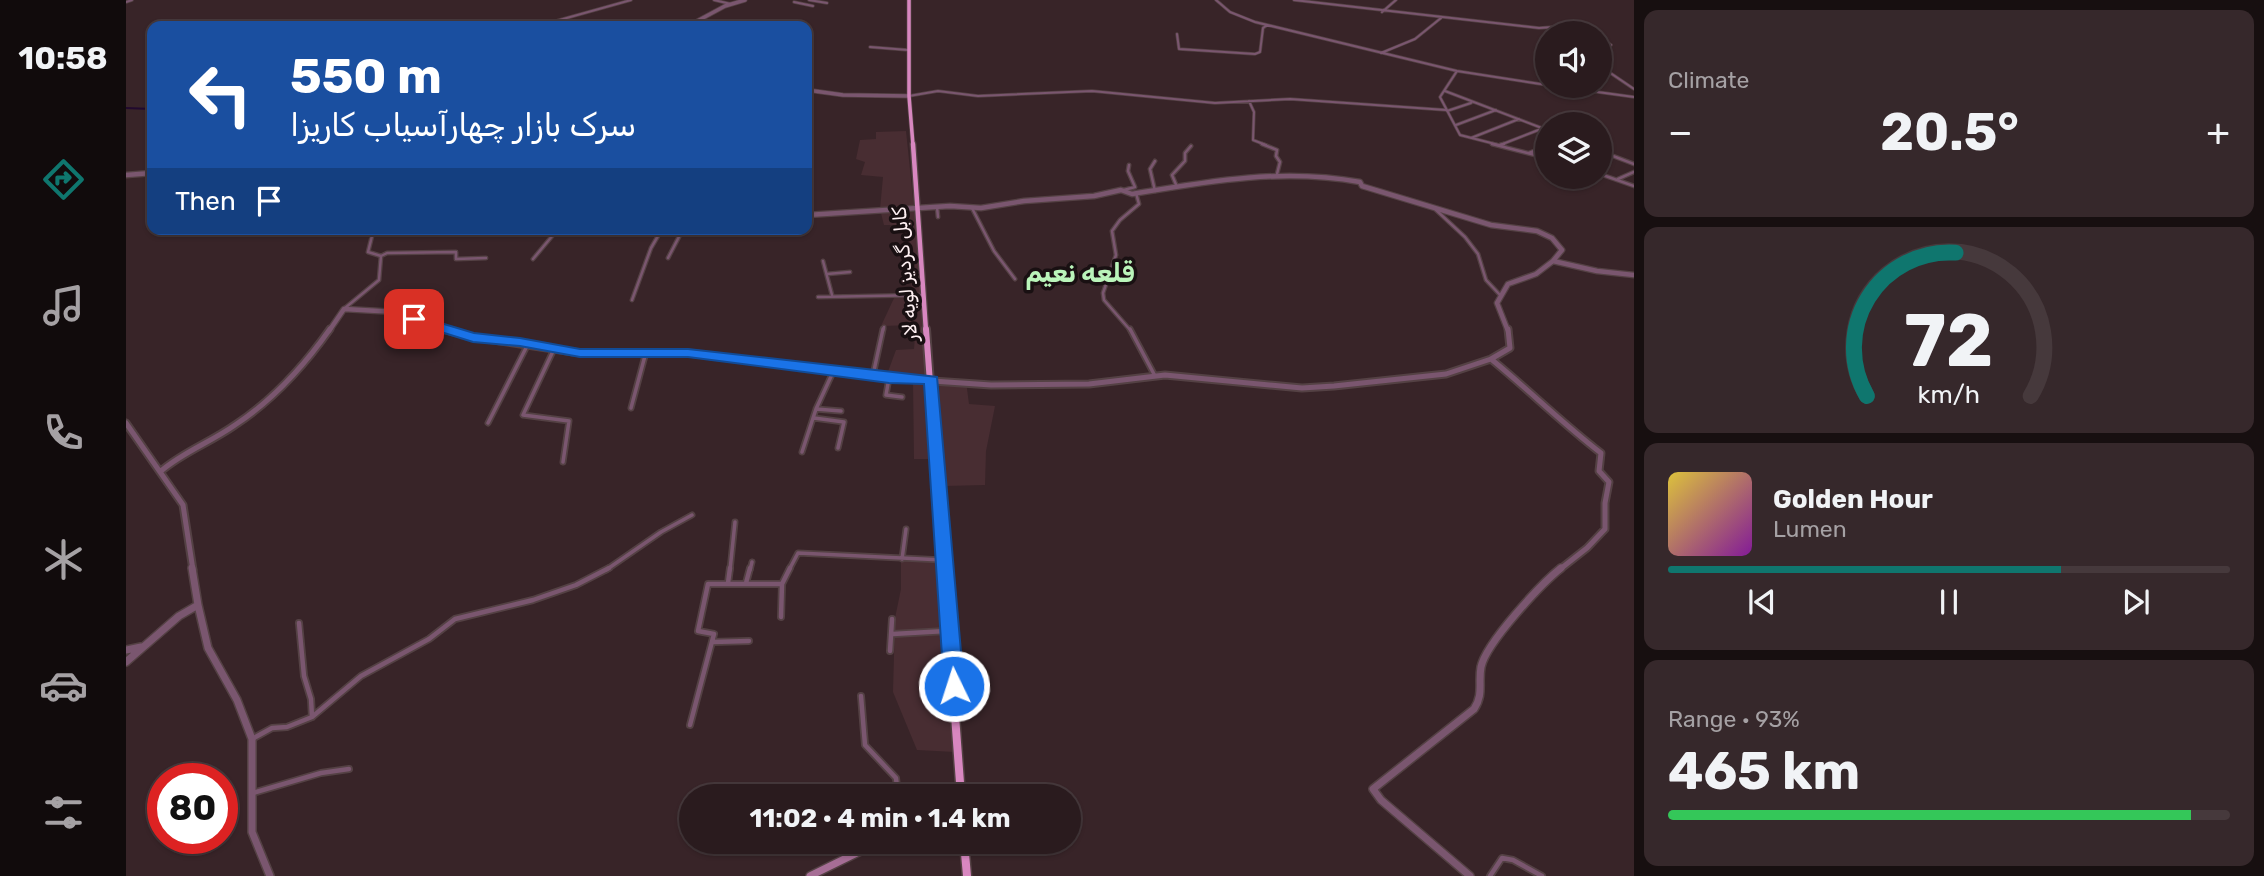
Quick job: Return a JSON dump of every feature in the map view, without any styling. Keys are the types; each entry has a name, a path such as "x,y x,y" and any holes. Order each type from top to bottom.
{"highway":[{"name":"کابل گردیز لویه لار","path":"909,0 909,96 960,784"},
{"path":"965,854 967,876"}],"main road":[{"path":"810,876 855,854"}],"street":[{"path":"555,21 631,0"},
{"path":"714,0 732,4"},
{"path":"698,21 745,0"},
{"path":"800,4 808,0 827,3"},
{"path":"1216,0 1230,12 1267,25 1457,71 1535,83"},
{"path":"1294,0 1535,28"},
{"path":"1381,12 1396,0"},
{"path":"794,2 813,6"},
{"path":"598,4 611,4 608,5"},
{"path":"1381,53 1415,39 1441,18"},
{"path":"1177,34 1179,49 1255,54 1260,52 1263,28 1267,25"},
{"path":"870,47 908,50"},
{"path":"1457,71 1440,97 1460,135 1535,155"},
{"path":"1612,74 1634,89"},
{"path":"1445,90 1535,126"},
{"path":"812,91 858,96 909,96 938,91 978,96 1092,91 1215,103 1290,99 1446,111 1474,102"},
{"path":"1612,94 1634,97"},
{"path":"1249,102 1254,112 1253,140 1277,150 1276,156 1280,162 1277,174"},
{"path":"1456,125 1496,110"},
{"path":"1469,139 1519,119"},
{"path":"1498,146 1535,133"},
{"path":"1177,187 1172,175 1185,161 1185,153 1191,146"},
{"path":"1527,153 1535,150"},
{"path":"1612,156 1634,164"},
{"path":"1154,191 1150,169 1155,160"},
{"path":"812,215 937,207 972,208 1094,196 1135,187 1128,171 1129,165"},
{"path":"1616,180 1634,172"},
{"path":"126,175 147,173"},
{"path":"344,309 396,312 436,328 473,337 580,353 688,353 889,378 991,384 1089,384 1155,376 1312,387 1446,374 1491,359 1510,348 1507,323 1497,303 1508,284 1536,274 1562,250 1559,243 1526,227 1491,225 1362,186 1360,182 1349,179 1258,174 1154,191 1136,193 1124,190"},
{"path":"1612,178 1634,186"},
{"path":"1136,193 1139,204 1120,220 1112,231 1116,254 1103,293 1104,300 1115,308 1155,376"},
{"path":"1391,193 1444,215 1478,254 1486,280 1501,296"},
{"path":"937,207 938,217"},
{"path":"972,208 993,251 1015,279"},
{"path":"370,235 368,252 382,256 387,253 456,252 456,259 486,258"},
{"path":"533,258 553,235"},
{"path":"632,300 659,235"},
{"path":"668,258 680,235"},
{"path":"161,471 192,447 234,426 269,397 333,327 344,309 379,280 382,256"},
{"path":"823,261 832,295"},
{"path":"1553,261 1597,271 1634,275"},
{"path":"826,274 850,272"},
{"path":"818,297 923,295"},
{"path":"873,375 884,327"},
{"path":"488,423 528,344"},
{"path":"555,349 544,366 538,386 523,415 569,421 563,462"},
{"path":"631,408 646,351"},
{"path":"1470,876 1381,800 1373,789 1474,709 1481,698 1480,667 1521,607 1546,580 1587,548 1605,528 1605,503 1609,482 1598,468 1601,453 1491,359"},
{"path":"803,452 816,409 834,370"},
{"path":"889,378 886,395 902,397"},
{"path":"816,409 841,411"},
{"path":"813,418 844,422 838,448"},
{"path":"126,423 183,505 198,605 208,648 237,700 252,739 252,832 270,876"},
{"path":"252,739 266,730 287,727 312,717 361,676 429,639 455,619 533,600 576,585 600,574 661,532 692,515"},
{"path":"727,583 735,522"},
{"path":"902,559 906,529"},
{"path":"780,617 782,584 798,553 945,559"},
{"path":"746,583 752,562"},
{"path":"691,725 712,642 713,633 698,632 708,584 782,584"},
{"path":"126,662 179,616 198,605"},
{"path":"890,651 892,619"},
{"path":"299,623 304,676 311,699 312,717"},
{"path":"893,634 921,635 931,631 950,631"},
{"path":"712,642 749,641"},
{"path":"126,650 144,647"},
{"path":"861,696 865,744 896,778 897,784"},
{"path":"251,793 321,773 349,769"},
{"path":"1490,876 1502,858 1513,860 1542,876"}],"shaded area":[{"path":"906,131 932,380 935,459 914,459 913,381 886,377 896,350 914,349 916,325 881,326 895,296 912,294 908,231 904,225 884,225 880,209 883,177 861,175 865,162 856,159 860,140 876,139 876,132"},
{"path":"935,379 966,381 969,404 995,406 986,451 985,485 944,486"},
{"path":"943,558 955,752 917,750 893,692 895,618 901,589 901,560"}],"waterway":[{"path":"126,108 147,109"}],"district":[{"name":"قلعه نعيم","path":"1080,273"}],"route":[{"path":"414,319 436,328 473,337 580,353 688,353 889,378 932,380 954,686"}]}
